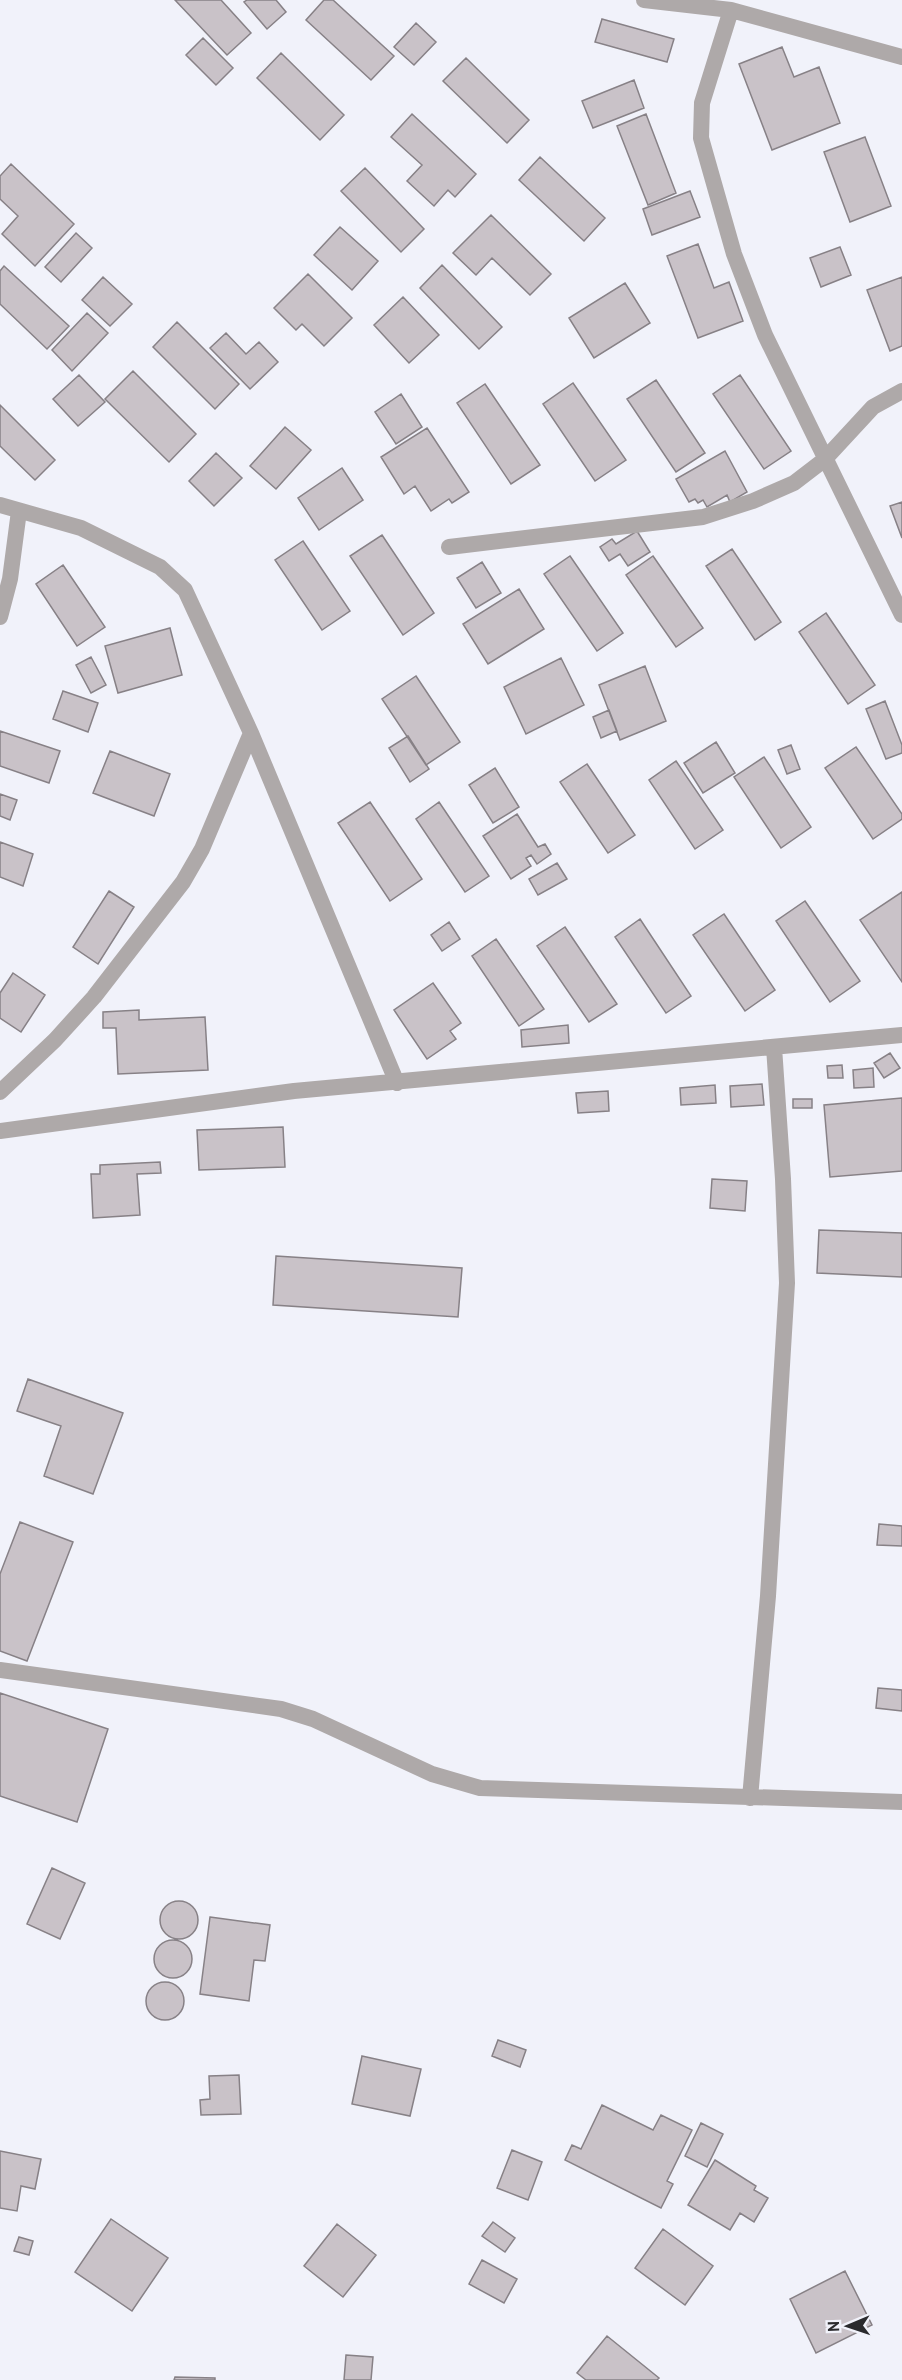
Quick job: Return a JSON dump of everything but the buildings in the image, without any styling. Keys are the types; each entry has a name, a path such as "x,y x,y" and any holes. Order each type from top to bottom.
{"street":[{"path":"644,0 690,2 731,10 902,57"},
{"path":"731,10 702,103 701,138 734,254 765,335 824,460 902,615"},
{"path":"449,547 703,517 753,501 794,483 824,460 873,407 902,391"},
{"path":"0,506 81,528 160,567 185,590 251,733 397,1083"},
{"path":"0,617 8,590 19,511"},
{"path":"0,1092 55,1040 94,997 183,882 202,849 251,733"},
{"path":"0,1131 294,1091 902,1035"},
{"path":"750,1798 768,1596 787,1283 774,1047"},
{"path":"0,1670 281,1709 324,1724 432,1774 480,1788 902,1802"}]}
